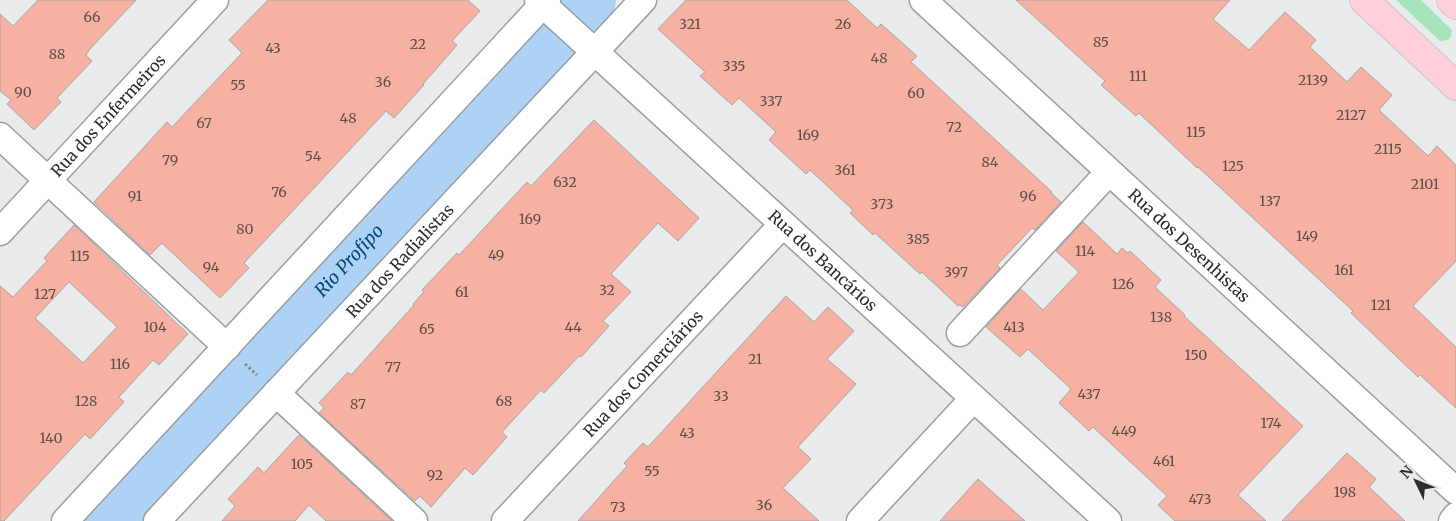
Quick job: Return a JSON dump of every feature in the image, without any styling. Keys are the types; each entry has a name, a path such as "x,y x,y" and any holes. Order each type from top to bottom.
{"main road":[{"path":"1364,0 1454,78"},
{"path":"1451,0 1456,5"}],"street":[{"name":"Rua dos Enfermeiros","path":"0,232 215,0"},
{"name":"Rua dos Radialistas","path":"157,521 269,386 594,52 642,0"},
{"name":"Rua dos Desenhistas","path":"923,0 1456,491"},
{"path":"65,521 234,353 543,2"},
{"name":"Rua dos Bancários","path":"543,2 594,52 1108,521"},
{"path":"0,136 234,353"},
{"path":"960,333 1109,172"},
{"name":"Rua dos Comerciários","path":"505,521 783,224"},
{"path":"269,386 414,521"},
{"path":"860,521 974,399"},
{"path":"1452,521 1456,516"}],"path":[{"path":"234,353 269,386"}],"green space":[{"path":"1396,0 1421,0 1452,30 1451,37 1448,40 1440,41"}],"building":[{"path":"38,0 136,0 90,49 86,55 92,61 57,98 61,102 34,130 7,104 11,100 0,91 0,14 13,26"},
{"path":"268,0 468,0 480,11 452,41 457,45 424,85 394,118 386,111 244,263 249,268 220,298 162,243 150,255 94,202 167,122 172,127 242,53 229,40"},
{"path":"686,0 847,0 877,28 881,24 917,56 911,62 1061,202 1035,230 1032,228 997,265 1000,268 963,307 958,306 922,272 920,274 875,233 873,235 850,213 853,210 810,170 806,174 769,140 776,132 739,98 732,105 700,76 705,72 658,29"},
{"path":"1016,0 1230,0 1213,19 1249,50 1285,12 1316,40 1310,47 1347,82 1361,67 1392,95 1379,110 1428,156 1437,146 1456,165 1456,261 1413,306 1456,347 1456,408 1420,375 1418,377 1351,313 1353,311 1139,113 1136,116 1101,85 1105,81"},
{"path":"594,120 699,218 678,241 658,223 611,274 631,292 603,321 609,326 544,393 541,390 502,432 507,437 473,475 465,468 431,507 420,496 415,501 319,413 324,408 319,403 348,372 351,375 414,305 424,292 422,290 457,253 459,255 527,182 531,186"},
{"path":"1083,222 1117,254 1122,248 1128,253 1130,251 1161,280 1155,287 1303,426 1238,495 1266,521 1175,521 1158,505 1167,496 1093,427 1089,431 1059,403 1071,389 1028,349 1020,357 986,327 1021,289 1043,310 1079,272 1056,251"},
{"path":"74,225 188,334 159,365 153,360 119,397 124,402 90,439 85,434 4,521 0,521 0,286 13,297 47,261 44,258","holes":["69,282 117,327 83,363 35,318"]},
{"path":"786,296 814,322 828,307 854,331 827,359 856,384 798,447 811,459 783,488 819,521 578,521 627,466 624,463 643,443 648,447"},
{"path":"299,435 392,521 326,521 309,505 295,521 222,521 235,506 228,499 258,467 264,473"},
{"path":"1347,453 1376,479 1369,487 1405,521 1282,521"},
{"path":"978,479 1025,521 940,521"}],"waterway":[{"name":"Rio Profipo","path":"108,521 591,0"}]}
